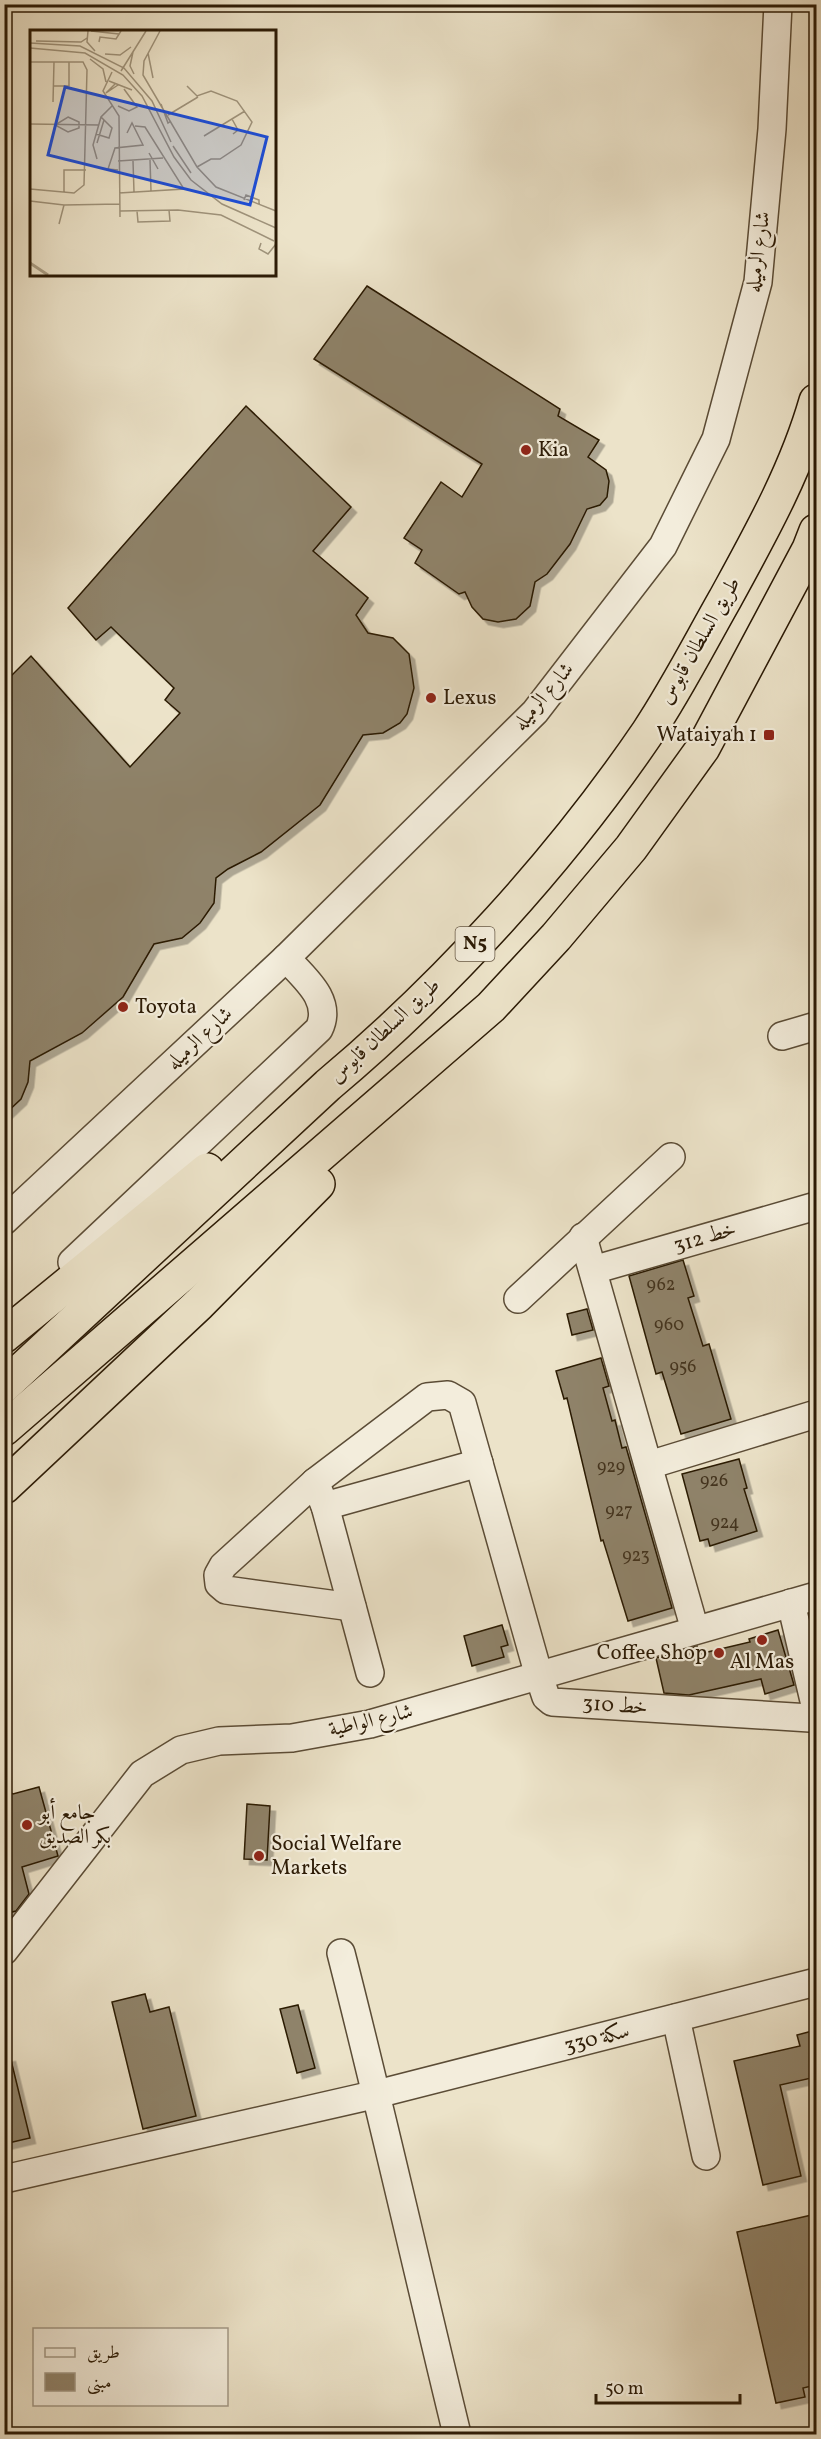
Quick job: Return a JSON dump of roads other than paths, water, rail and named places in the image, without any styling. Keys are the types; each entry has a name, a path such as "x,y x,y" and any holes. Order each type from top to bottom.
{"highway":[{"name":"طريق السلطان قابوس","path":"4,1386 328,1084 393,1027 516,900 574,831 649,731 762,531 805,439 816,401"},
{"name":"N5","path":"4,1429 491,1007 556,937 631,848 703,748 809,549 816,531"},
{"path":"4,1336 287,1105 328,1084"},
{"path":"4,1487 199,1305 321,1182 354,1127"}],"street":[{"name":"شارع الرميله","path":"4,1221 286,958 535,712 663,546 716,439 758,282 772,129 778,4"},
{"path":"4,1323 320,1029 324,1012 320,998 286,958"},
{"path":"782,1036 816,1026"},
{"path":"518,1299 671,1157"},
{"name":"خط 312","path":"593,1270 816,1206"},
{"path":"583,1237 695,1630"},
{"name":"خط 310","path":"320,1494 427,1397 448,1395 462,1403 539,1676 546,1697 556,1702 806,1719 814,1713 815,1705 790,1603"},
{"path":"649,1466 816,1414"},
{"path":"352,1607 226,1590 217,1579 223,1566 320,1494 479,1463"},
{"path":"320,1494 370,1673"},
{"name":"شارع الواطية","path":"4,1951 142,1774 181,1750 219,1741 292,1738 370,1724 816,1596"},
{"path":"340,1953 377,2094 388,2152 457,2434"},
{"name":"سكة 330","path":"4,2179 377,2094 816,1982"},
{"path":"676,2018 706,2156"}],"place":[{"name":"Kia","path":"526,450"},
{"name":"Lexus","path":"431,698"},
{"name":"Wataiyah 1","path":"769,735"},
{"name":"Toyota","path":"123,1007"},
{"name":"Al Mas","path":"762,1640"},
{"name":"Coffee Shop","path":"719,1653"},
{"name":"جامع أبو بكر الصديق","path":"27,1825"},
{"name":"Social Welfare Markets","path":"259,1856"}]}
